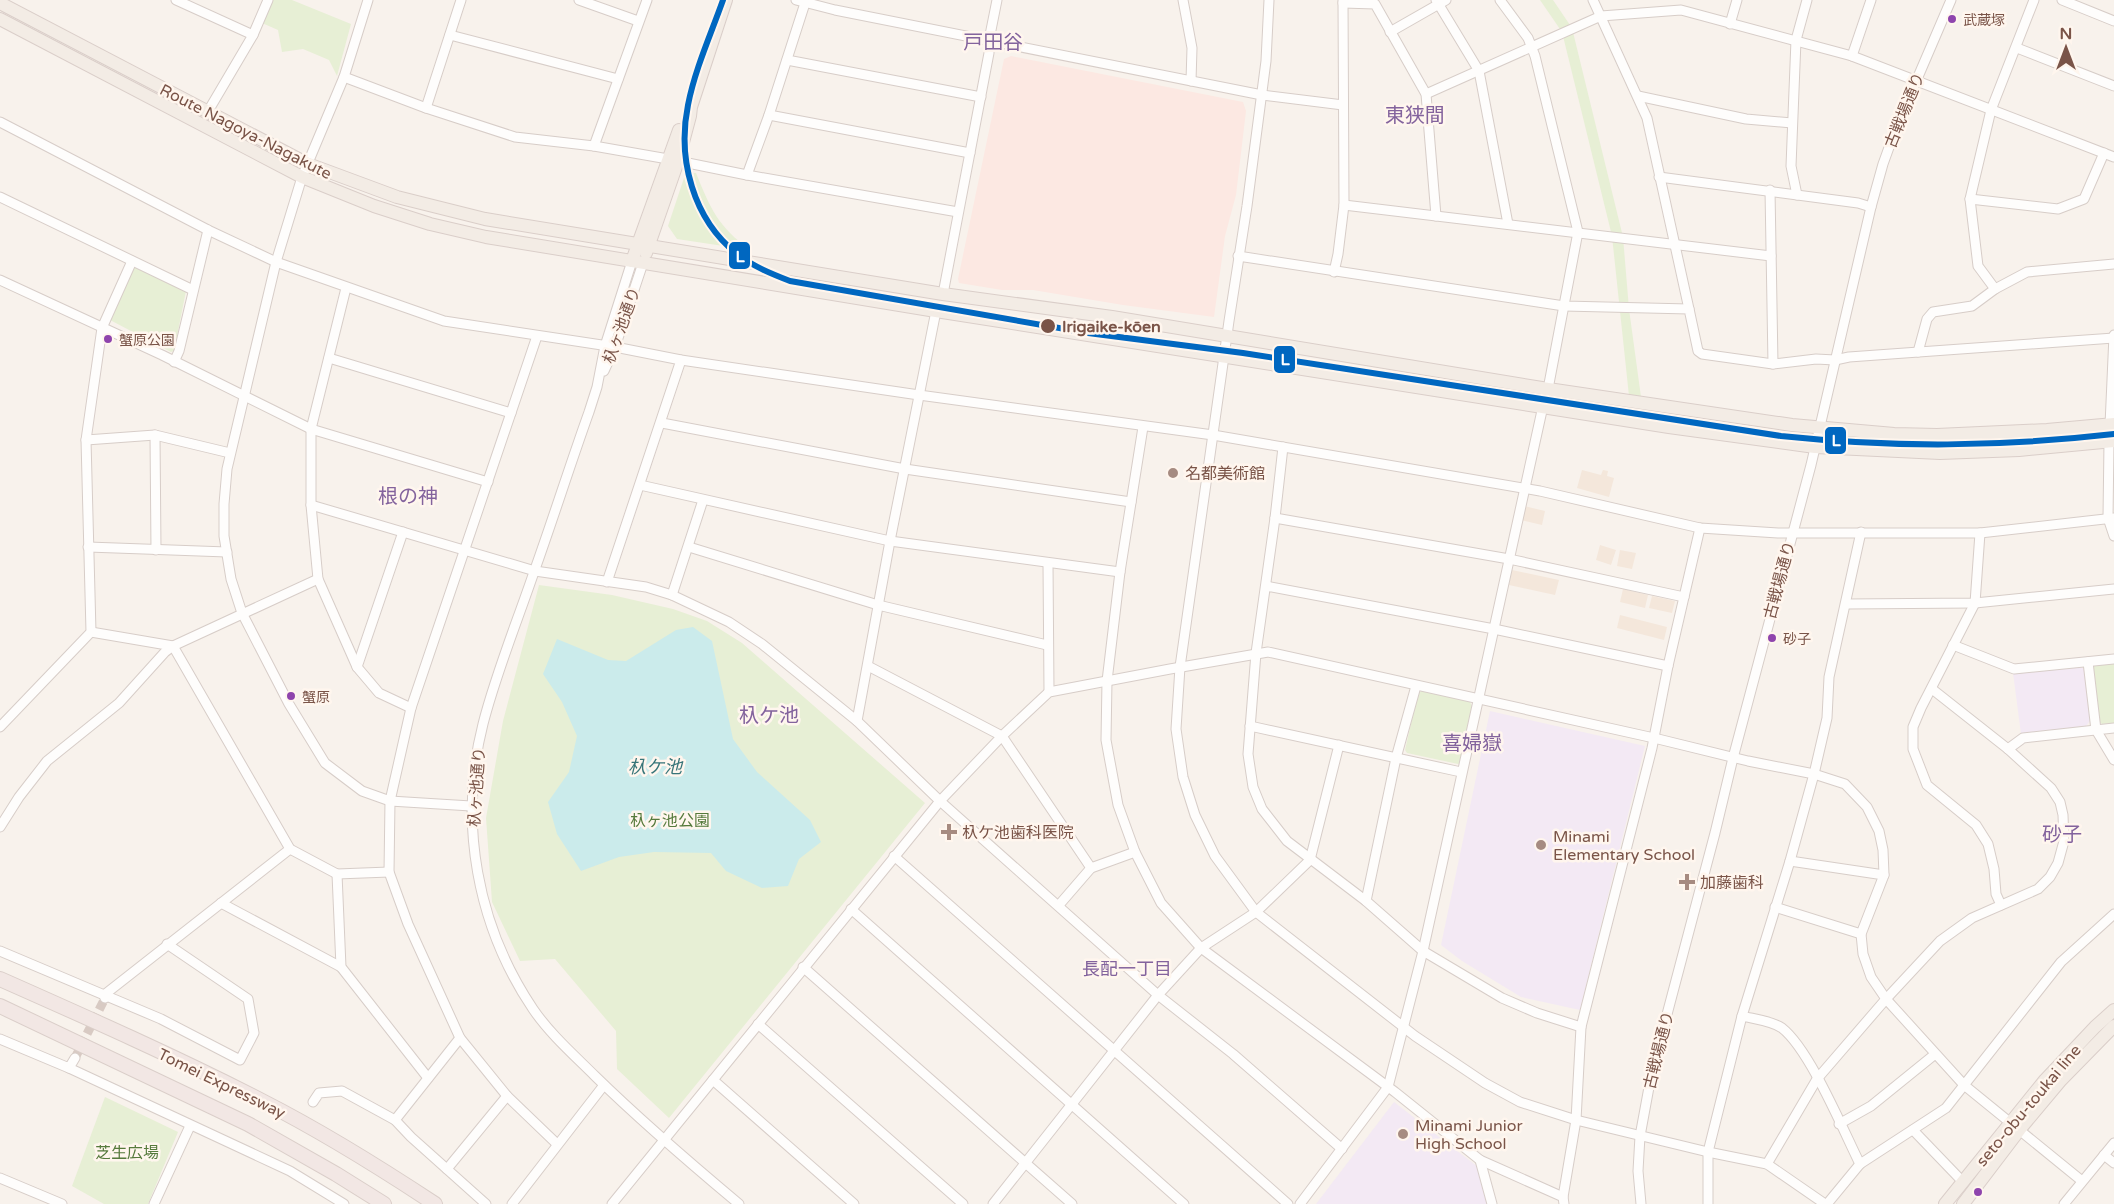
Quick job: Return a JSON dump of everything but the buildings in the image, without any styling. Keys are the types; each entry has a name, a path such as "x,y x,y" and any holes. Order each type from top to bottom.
{"highway":[{"name":"Tomei Expressway","path":"0,979 99,1022 263,1101 345,1148 435,1204"},
{"name":"Tomei Expressway","path":"0,1006 248,1124 384,1204"}],"main road":[{"path":"637,262 690,117 691,106 726,0"},
{"name":"Route Nagoya-Nagakute","path":"0,3 308,164 364,186 433,207 485,219 943,294 1100,315 1548,389 1820,428 1937,435 2112,424"},
{"name":"Route Nagoya-Nagakute","path":"0,19 302,177 374,206 430,224 486,237 936,311 1815,447 1940,453 2019,450 2112,442"},
{"name":"seto-obu-toukai line","path":"1945,1204 2016,1126 2045,1080 2114,1010"},
{"path":"1963,1204 2016,1126 2114,1026"}],"street":[{"path":"176,0 190,3 253,35"},
{"path":"207,113 253,35 268,0"},
{"path":"368,0 344,77 302,177 276,262 230,453 224,504 224,536 231,579 242,613 289,704 325,763 362,791 390,801 471,806"},
{"path":"426,108 461,0"},
{"path":"579,0 638,21"},
{"path":"594,146 646,0"},
{"path":"943,294 997,0"},
{"path":"1182,0 1192,48 1191,81"},
{"path":"1269,0 1262,95 1180,667 1176,729 1183,777 1195,815 1215,856 1256,912 1415,1036 1485,1083 1520,1102 1576,1120 1767,1164 1826,1204 1860,1164 1946,1108 2061,962 2114,914"},
{"path":"1500,0 1532,47 1578,232 1548,389"},
{"path":"1593,0 1647,118 1698,351 1702,354 1773,364 2114,337 2112,424"},
{"path":"1674,0 1681,10"},
{"path":"1730,24 1737,0"},
{"path":"1797,195 1791,166 1796,40 1807,0"},
{"path":"1852,56 1871,0"},
{"name":"古戦場通り","path":"1641,1204 1638,1171 1640,1136 1652,1071 1820,428 1871,207 1883,164 1951,0"},
{"path":"1995,289 1978,266 1971,199 1991,110 2034,0"},
{"path":"2062,0 2114,21"},
{"path":"747,175 787,60 803,1 1262,95 1343,105"},
{"path":"1390,32 1441,1 1479,71 1508,224"},
{"path":"1334,272 1344,206 1343,2 1375,4 1425,94 1436,216"},
{"path":"1425,94 1601,15 1681,10 1852,56 2114,157"},
{"path":"450,34 618,79"},
{"path":"2017,48 2114,86"},
{"path":"787,60 981,97"},
{"path":"344,77 426,108 515,137 594,146 958,212"},
{"path":"1638,96 1746,119 1792,123"},
{"path":"769,115 970,153"},
{"path":"0,122 207,230 276,262 444,321 610,346 681,360 1143,427 1213,435 1524,488 1700,528 1792,533 1980,533 2111,518"},
{"path":"1971,199 2058,209 2084,199 2104,153"},
{"path":"1659,177 1770,190 1871,207"},
{"path":"1770,190 1773,364"},
{"path":"0,197 193,290"},
{"path":"1344,206 1771,256"},
{"path":"174,362 179,351 207,230"},
{"path":"1238,256 1564,306 1689,309"},
{"path":"0,727 91,632 86,440 102,328 132,261"},
{"name":"杁ヶ池通り","path":"637,262 483,724 471,806 476,864 495,939 516,981 535,1011 567,1048 604,1085 739,1204"},
{"path":"1918,352 1927,319 1933,312 1972,306 1995,289 2026,272 2114,264"},
{"path":"0,280 312,429 488,482"},
{"path":"346,288 312,429 311,505 318,579 357,667 379,693 411,708"},
{"path":"857,722 936,311"},
{"path":"537,336 411,708 390,801 389,872 408,924 460,1038 507,1096 557,1144"},
{"path":"329,358 511,413"},
{"path":"607,582 662,423 681,360"},
{"path":"1300,1204 1388,1087 1423,951 1543,406"},
{"path":"662,423 905,469 1131,502"},
{"path":"1143,427 1120,572 1107,681 1106,740 1118,805 1135,852 1161,903 1201,948 1388,1087 1480,1160 1563,1201 1576,1120 1581,1026 1654,738 1700,528"},
{"path":"86,440 155,435 230,453"},
{"path":"155,435 156,550"},
{"path":"2112,442 2111,518 2114,536"},
{"path":"1283,447 1256,653 1248,754 1252,787 1262,809 1287,841 1366,901 1423,951 1502,998 1537,1013 1581,1026"},
{"path":"640,485 890,541 1120,572"},
{"path":"672,595 703,500"},
{"path":"311,505 535,571 646,587 672,595 720,617 762,644 857,722 940,801 1158,995 1233,1054 1342,1149"},
{"path":"1275,518 1509,559 1684,597"},
{"path":"357,667 403,532"},
{"path":"1708,1204 1708,1152 1742,1016 1790,861 1814,774 1827,718 1829,677 1861,532"},
{"path":"1980,533 1975,603 1921,708 1913,727 1913,749 1927,785 1976,825 1988,844 1994,869 1996,894 2001,905"},
{"path":"88,547 227,552"},
{"path":"689,547 878,605 1047,645"},
{"path":"1048,563 1049,692"},
{"path":"0,827 19,796 47,761 119,703 165,652 242,613 318,579"},
{"path":"1266,586 1494,629 1668,666"},
{"path":"1846,604 1975,603 2114,589"},
{"path":"91,632 173,646"},
{"path":"1953,645 2014,669 2114,659"},
{"path":"173,646 290,849 337,874 389,872"},
{"path":"612,1204 940,801 1002,736 1049,692 1268,652 1654,738 1732,758 1814,774 1845,784 1867,807 1879,831 1884,875 1861,934 1863,954 1871,977 1886,999 1964,1085 2082,1181"},
{"path":"2088,662 2096,730 2114,760"},
{"path":"868,666 1002,736 1091,868"},
{"path":"1366,901 1396,758 1416,686"},
{"path":"1767,1164 1817,1079 1940,941 1972,918 2038,889 2050,877 2058,863 2064,841 2060,802 2051,788 2008,748 1932,689"},
{"path":"1250,726 1461,772"},
{"path":"2008,748 2023,738 2114,728"},
{"path":"993,1204 1158,995 1201,948 1256,912 1311,860 1339,745"},
{"path":"104,997 167,944 290,849"},
{"path":"1059,905 1091,868 1135,852"},
{"path":"894,856 1288,1204"},
{"path":"1790,861 1884,875"},
{"path":"337,874 341,968"},
{"path":"221,903 341,968 428,1078"},
{"path":"1775,907 1861,934"},
{"path":"851,909 1184,1204"},
{"path":"0,951 104,997 161,1019 240,1060 254,1034 248,999 167,944"},
{"path":"803,967 1072,1204"},
{"path":"1742,1016 1780,1026 1796,1041 1860,1164"},
{"path":"758,1024 963,1204"},
{"path":"395,1120 460,1038"},
{"path":"0,1039 69,1068 290,1172 344,1204"},
{"path":"1839,1124 1871,1106 1935,1055"},
{"path":"69,1068 75,1058"},
{"path":"713,1080 854,1204"},
{"path":"512,1204 604,1085"},
{"path":"313,1102 319,1094 342,1091 395,1120 486,1204"},
{"path":"447,1169 507,1096"},
{"path":"154,1204 190,1126"},
{"path":"1913,1130 1963,1182"},
{"path":"2064,1204 2114,1143"},
{"path":"2104,1155 2114,1163"},
{"path":"1480,1160 1492,1204"},
{"path":"0,1178 62,1204"}],"shaded area":[{"path":"1011,56 1243,102 1246,111 1236,195 1225,236 1214,317 1033,290 1002,290 959,283 1004,59"},
{"path":"1582,470 1601,475 1603,470 1608,471 1607,476 1614,478 1609,497 1577,488"},
{"path":"1524,506 1545,511 1542,525 1521,520"},
{"path":"1600,545 1616,550 1611,565 1596,560"},
{"path":"1620,550 1636,553 1632,569 1617,566"},
{"path":"1512,570 1559,580 1555,595 1509,585"},
{"path":"1623,589 1648,595 1645,608 1620,602"},
{"path":"1652,596 1675,601 1672,613 1649,608"},
{"path":"1620,615 1667,627 1664,640 1617,628"},
{"path":"2080,666 2084,669 2090,721 2086,726 2021,734 2013,673"},
{"name":"Minami Elementary School","path":"1490,711 1645,746 1580,1010 1521,997 1462,961 1441,945"},
{"name":"Minami Junior High School","path":"1394,1102 1478,1167 1488,1204 1316,1204"}],"green space":[{"path":"270,0 292,0 351,24 337,76 329,60 303,49 282,52 278,30 262,23"},
{"path":"1540,0 1553,0 1572,28 1623,237 1629,309 1641,397 1629,396 1612,236 1562,32"},
{"path":"686,172 696,173 706,197 723,225 750,250 677,239 668,226"},
{"name":"蟹原公園","path":"134,265 186,291 174,351 171,352 110,320"},
{"name":"杁ヶ池公園","path":"539,585 612,595 673,609 707,621 742,643 925,803 669,1118 617,1069 616,1031 555,959 520,961 492,902 486,818 503,721"},
{"path":"2114,663 2114,723 2102,724 2098,721 2092,668 2095,664"},
{"path":"1424,690 1469,700 1472,706 1461,762 1458,764 1407,753 1405,750 1418,693"},
{"name":"芝生広場","path":"105,1097 178,1132 148,1204 104,1204 72,1186"}],"water":[{"name":"杁ケ池","path":"693,627 712,641 733,739 757,772 810,820 821,842 799,859 788,886 762,888 726,871 711,853 654,852 619,857 581,871 557,834 548,802 569,772 577,736 562,702 543,674 557,639 608,660 626,661 676,630"}],"tunnel":[{"path":"75,1058 105,998"}],"transit line":[{"name":"L","path":"723,0 699,65 688,105 685,125 687,167 699,206 709,224 722,240 749,262 790,281 1088,333 1243,353 1781,436 1865,443 1989,444 2114,434"}],"place":[{"name":"武蔵塚","path":"1952,19"},
{"name":"Irigaike-kōen","path":"1048,326"},
{"name":"蟹原公園","path":"108,339"},
{"name":"名都美術館","path":"1173,473"},
{"name":"砂子","path":"1772,638"},
{"name":"蟹原","path":"291,696"},
{"name":"杁ケ池歯科医院","path":"949,832"},
{"name":"Minami Elementary School","path":"1541,845"},
{"name":"加藤歯科","path":"1687,882"},
{"name":"Minami Junior High School","path":"1403,1134"}],"district":[{"name":"戸田谷","path":"993,42"},
{"name":"東狭間","path":"1415,115"},
{"name":"根の神","path":"408,496"},
{"name":"杁ケ池","path":"769,715"},
{"name":"喜婦嶽","path":"1472,743"},
{"name":"砂子","path":"2062,834"},
{"name":"長配一丁目","path":"1127,969"}]}
